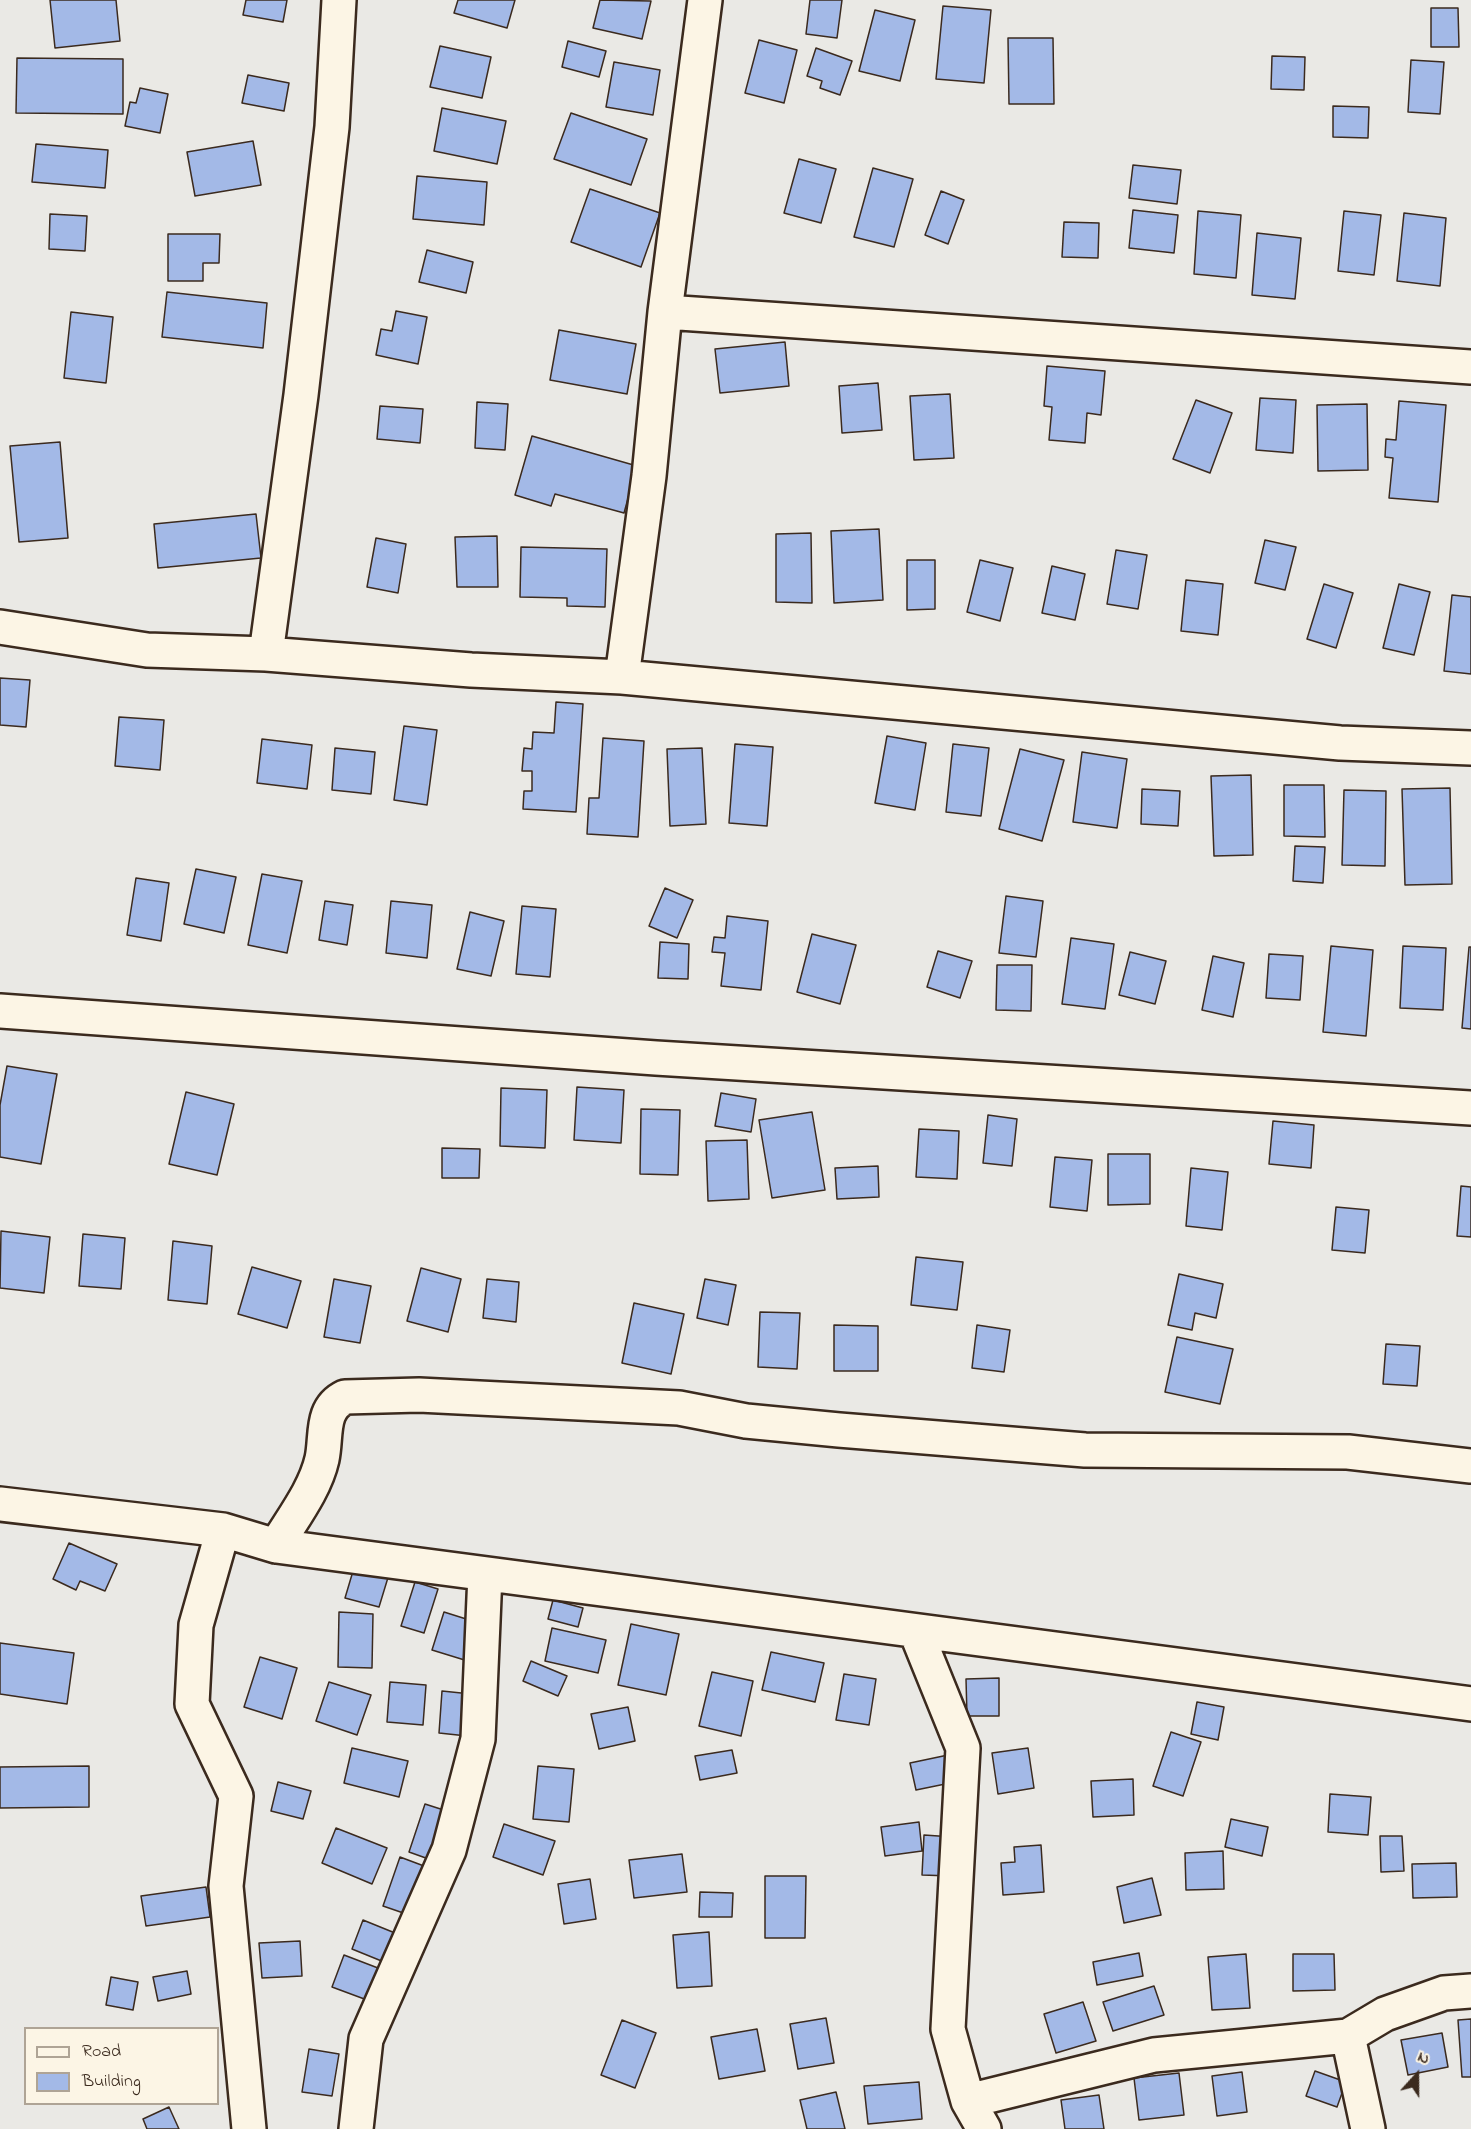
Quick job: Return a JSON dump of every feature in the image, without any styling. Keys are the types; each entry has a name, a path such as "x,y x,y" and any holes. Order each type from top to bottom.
{"street":[{"path":"266,654 301,395 332,127 339,0"},
{"path":"622,677 649,476 665,312 705,0"},
{"path":"665,312 1471,367"},
{"path":"0,627 147,650 266,654 471,670 622,677 1340,743 1471,748"},
{"path":"0,1011 656,1058 1471,1108"},
{"path":"276,1546 314,1481 322,1458 324,1430 329,1413 336,1401 345,1397 419,1395 668,1408 746,1421 1084,1450 1348,1452 1471,1466"},
{"path":"0,1504 223,1530 276,1546 1471,1704"},
{"path":"223,1530 196,1625 192,1704 236,1796 226,1886 249,2129"},
{"path":"356,2129 366,2039 449,1850 478,1739 485,1574"},
{"path":"916,1632 963,1748 948,2029 968,2101 984,2129"},
{"path":"968,2101 1154,2055 1348,2036 1385,2014 1444,1992 1471,1991"},
{"path":"1348,2036 1368,2129"}],"building":[{"path":"50,0 116,0 120,41 55,48"},
{"path":"246,0 287,0 283,22 243,15"},
{"path":"458,0 515,0 507,28 454,13"},
{"path":"600,0 651,1 642,39 593,28"},
{"path":"810,0 842,0 837,38 806,34"},
{"path":"943,6 991,10 984,83 936,79"},
{"path":"1431,8 1458,8 1459,47 1431,47"},
{"path":"875,10 915,20 900,81 859,71"},
{"path":"1008,38 1053,38 1054,104 1009,104"},
{"path":"759,40 797,50 784,103 745,93"},
{"path":"568,41 606,51 599,77 562,67"},
{"path":"440,46 491,57 482,98 430,87"},
{"path":"816,48 852,61 840,95 820,88 822,81 807,76"},
{"path":"1272,56 1305,57 1304,90 1271,89"},
{"path":"17,58 123,59 123,114 16,113"},
{"path":"1411,60 1444,62 1440,114 1408,112"},
{"path":"614,62 660,70 653,115 606,107"},
{"path":"248,75 289,83 284,111 242,103"},
{"path":"140,88 168,94 160,133 125,126 130,102 136,103"},
{"path":"1333,106 1369,107 1368,138 1333,137"},
{"path":"442,108 506,121 497,164 434,151"},
{"path":"571,113 647,139 631,185 554,159"},
{"path":"253,141 261,185 195,196 187,152"},
{"path":"36,144 108,150 105,188 32,182"},
{"path":"799,159 836,169 821,223 784,213"},
{"path":"1133,165 1181,170 1177,204 1129,198"},
{"path":"873,168 913,179 894,247 854,237"},
{"path":"417,176 487,182 484,225 413,219"},
{"path":"590,189 660,213 641,267 571,242"},
{"path":"941,191 964,200 948,244 925,235"},
{"path":"1133,210 1178,215 1174,253 1129,248"},
{"path":"1198,211 1241,215 1236,278 1194,274"},
{"path":"1344,211 1381,215 1374,275 1338,271"},
{"path":"1404,213 1446,218 1440,286 1397,281"},
{"path":"50,214 87,216 85,251 49,249"},
{"path":"1064,222 1099,223 1098,258 1062,257"},
{"path":"1257,233 1301,238 1295,299 1252,295"},
{"path":"168,234 220,234 219,263 203,263 203,281 168,281"},
{"path":"427,250 473,262 466,293 419,282"},
{"path":"167,292 267,303 263,348 162,337"},
{"path":"396,311 427,317 418,364 376,355 381,329 392,331"},
{"path":"71,312 113,317 106,383 64,378"},
{"path":"559,330 636,344 627,394 550,380"},
{"path":"785,342 789,386 720,393 715,349"},
{"path":"1047,366 1105,371 1101,415 1087,413 1085,443 1049,440 1052,407 1044,406"},
{"path":"878,383 882,430 842,433 839,386"},
{"path":"950,394 954,458 914,460 910,396"},
{"path":"1260,398 1296,400 1293,453 1256,450"},
{"path":"1196,400 1232,413 1210,473 1173,459"},
{"path":"1399,401 1446,405 1438,502 1389,498 1393,458 1385,457 1386,439 1396,440"},
{"path":"477,402 508,404 505,450 475,448"},
{"path":"1367,404 1368,470 1318,471 1317,405"},
{"path":"380,406 423,409 420,443 377,439"},
{"path":"532,436 637,466 624,513 555,494 551,506 515,495"},
{"path":"60,442 68,538 19,542 10,446"},
{"path":"256,514 261,558 158,568 154,524"},
{"path":"879,529 883,600 834,603 831,531"},
{"path":"811,533 812,603 776,602 776,534"},
{"path":"497,536 498,587 457,587 455,537"},
{"path":"376,538 406,544 398,593 367,587"},
{"path":"1265,540 1296,547 1285,590 1255,583"},
{"path":"521,547 607,549 605,607 567,606 567,598 520,597"},
{"path":"1116,550 1147,555 1138,609 1107,604"},
{"path":"907,560 935,560 935,609 907,610"},
{"path":"980,560 1013,568 1000,621 967,612"},
{"path":"1052,566 1085,574 1075,620 1042,613"},
{"path":"1186,580 1223,584 1218,635 1181,631"},
{"path":"1324,584 1353,593 1336,648 1307,639"},
{"path":"1399,584 1430,592 1414,655 1383,648"},
{"path":"1452,595 1471,597 1471,674 1444,671"},
{"path":"0,678 30,680 26,727 0,725"},
{"path":"556,702 583,704 576,812 523,809 524,791 532,791 532,771 522,771 524,748 532,749 533,732 554,733"},
{"path":"119,717 164,720 160,770 115,766"},
{"path":"404,726 437,730 427,805 394,800"},
{"path":"887,736 926,743 915,810 875,803"},
{"path":"603,738 644,741 638,837 587,834 589,798 599,798"},
{"path":"262,739 312,745 307,789 257,783"},
{"path":"735,744 773,747 767,826 729,823"},
{"path":"953,744 989,748 981,816 946,812"},
{"path":"335,748 375,752 371,794 332,790"},
{"path":"702,748 706,824 670,826 667,749"},
{"path":"1020,749 1064,760 1042,841 999,829"},
{"path":"1082,752 1127,759 1117,828 1073,822"},
{"path":"1251,775 1253,855 1214,856 1211,776"},
{"path":"1284,785 1324,785 1325,837 1284,836"},
{"path":"1450,788 1452,884 1405,885 1402,789"},
{"path":"1142,789 1180,791 1178,826 1141,824"},
{"path":"1344,790 1386,791 1385,866 1342,865"},
{"path":"1295,846 1325,847 1323,883 1293,881"},
{"path":"196,869 236,877 224,933 184,924"},
{"path":"262,874 302,881 287,953 248,945"},
{"path":"136,878 169,883 161,941 127,935"},
{"path":"665,888 693,900 677,938 649,926"},
{"path":"1006,896 1043,901 1036,957 999,953"},
{"path":"325,901 353,905 347,945 319,940"},
{"path":"391,901 432,905 427,958 386,953"},
{"path":"522,906 556,909 550,977 516,974"},
{"path":"470,912 504,921 491,976 457,969"},
{"path":"727,916 768,921 761,990 721,986 725,953 712,952 714,937 725,938"},
{"path":"812,934 856,945 840,1004 797,992"},
{"path":"1071,938 1114,944 1105,1009 1062,1004"},
{"path":"660,942 689,944 688,979 658,978"},
{"path":"1331,946 1373,950 1366,1036 1323,1032"},
{"path":"1403,946 1446,948 1443,1010 1400,1008"},
{"path":"1469,947 1471,947 1471,1029 1462,1028"},
{"path":"938,951 972,961 960,998 927,987"},
{"path":"1130,952 1166,961 1155,1004 1119,995"},
{"path":"1269,954 1303,956 1300,1000 1266,998"},
{"path":"1213,956 1244,963 1233,1017 1202,1010"},
{"path":"997,965 1032,965 1031,1011 996,1010"},
{"path":"7,1066 57,1074 41,1164 0,1157 0,1105"},
{"path":"577,1087 624,1090 621,1143 574,1140"},
{"path":"501,1088 547,1090 545,1148 500,1146"},
{"path":"186,1092 234,1104 217,1175 169,1164"},
{"path":"721,1093 756,1099 751,1132 715,1126"},
{"path":"641,1109 680,1110 678,1175 640,1174"},
{"path":"812,1112 825,1190 772,1198 759,1120"},
{"path":"988,1115 1017,1119 1012,1166 983,1163"},
{"path":"1273,1121 1314,1125 1311,1168 1269,1164"},
{"path":"919,1129 959,1131 957,1179 916,1177"},
{"path":"747,1140 749,1199 708,1201 706,1141"},
{"path":"442,1148 480,1149 479,1178 442,1178"},
{"path":"1108,1154 1150,1154 1150,1204 1108,1205"},
{"path":"1055,1157 1092,1160 1087,1211 1050,1207"},
{"path":"878,1166 879,1197 837,1199 835,1168"},
{"path":"1191,1168 1228,1172 1222,1230 1186,1226"},
{"path":"1461,1186 1471,1187 1471,1237 1457,1236"},
{"path":"1336,1207 1369,1210 1365,1253 1332,1250"},
{"path":"1,1231 50,1237 44,1293 0,1288"},
{"path":"83,1234 125,1238 121,1289 79,1286"},
{"path":"173,1241 212,1246 207,1304 168,1300"},
{"path":"916,1257 963,1262 957,1310 911,1305"},
{"path":"252,1267 301,1281 287,1328 238,1314"},
{"path":"421,1268 461,1279 448,1332 407,1321"},
{"path":"1179,1274 1223,1284 1216,1318 1195,1313 1192,1330 1168,1325"},
{"path":"334,1279 371,1286 360,1343 324,1337"},
{"path":"487,1279 519,1282 516,1322 483,1318"},
{"path":"705,1279 736,1285 728,1325 697,1318"},
{"path":"634,1303 684,1314 671,1374 622,1363"},
{"path":"760,1312 800,1313 797,1369 758,1367"},
{"path":"834,1325 878,1326 878,1371 834,1371"},
{"path":"977,1325 1010,1330 1004,1372 972,1368"},
{"path":"1177,1337 1233,1349 1220,1404 1165,1392"},
{"path":"1386,1344 1420,1346 1417,1386 1383,1384"},
{"path":"69,1543 117,1564 105,1591 80,1581 76,1590 53,1579"},
{"path":"356,1561 390,1571 379,1607 345,1598"},
{"path":"415,1582 438,1589 424,1633 401,1626"},
{"path":"553,1600 583,1608 578,1627 548,1619"},
{"path":"339,1612 373,1614 372,1668 338,1667"},
{"path":"444,1612 482,1624 471,1662 432,1650"},
{"path":"631,1624 679,1634 666,1695 618,1685"},
{"path":"552,1628 606,1640 598,1673 545,1661"},
{"path":"0,1643 74,1653 67,1704 0,1694"},
{"path":"771,1652 824,1663 815,1702 762,1690"},
{"path":"260,1657 297,1668 282,1719 244,1707"},
{"path":"531,1661 567,1676 558,1696 523,1681"},
{"path":"712,1672 753,1681 741,1736 699,1726"},
{"path":"844,1674 876,1679 869,1725 836,1720"},
{"path":"999,1678 999,1716 967,1716 966,1679"},
{"path":"329,1682 371,1695 357,1735 316,1721"},
{"path":"390,1682 426,1685 423,1725 387,1722"},
{"path":"442,1691 471,1694 467,1736 439,1733"},
{"path":"1197,1702 1224,1707 1218,1740 1191,1734"},
{"path":"628,1707 635,1741 599,1749 591,1714"},
{"path":"1171,1732 1201,1742 1183,1796 1153,1786"},
{"path":"352,1748 408,1761 399,1797 344,1783"},
{"path":"1028,1748 1034,1788 998,1794 992,1753"},
{"path":"732,1750 737,1773 700,1780 695,1756"},
{"path":"948,1755 955,1782 916,1790 910,1763"},
{"path":"89,1766 89,1807 0,1808 0,1767"},
{"path":"538,1766 574,1769 569,1822 533,1819"},
{"path":"1133,1779 1134,1815 1093,1817 1091,1781"},
{"path":"278,1782 311,1791 303,1819 271,1811"},
{"path":"1330,1794 1371,1797 1368,1835 1328,1832"},
{"path":"425,1804 453,1813 437,1862 409,1852"},
{"path":"1231,1819 1268,1827 1262,1856 1225,1847"},
{"path":"919,1822 922,1851 885,1856 881,1827"},
{"path":"504,1824 555,1841 543,1875 493,1857"},
{"path":"336,1828 387,1848 372,1884 322,1863"},
{"path":"924,1835 953,1837 951,1876 922,1875"},
{"path":"1380,1836 1402,1836 1404,1871 1381,1872"},
{"path":"1041,1845 1044,1892 1003,1895 1001,1863 1015,1862 1014,1847"},
{"path":"1223,1851 1224,1889 1186,1890 1185,1853"},
{"path":"682,1854 687,1892 634,1898 629,1860"},
{"path":"400,1857 432,1869 415,1917 383,1906"},
{"path":"1456,1863 1457,1897 1413,1898 1412,1864"},
{"path":"765,1876 806,1876 805,1938 765,1938"},
{"path":"1152,1878 1161,1915 1124,1923 1117,1887"},
{"path":"590,1879 596,1919 564,1924 558,1884"},
{"path":"206,1887 210,1917 146,1926 141,1896"},
{"path":"700,1892 733,1893 732,1917 699,1917"},
{"path":"363,1920 395,1933 384,1962 352,1949"},
{"path":"709,1932 712,1986 677,1988 673,1935"},
{"path":"300,1941 302,1976 262,1978 259,1943"},
{"path":"1139,1953 1143,1976 1097,1985 1093,1962"},
{"path":"1246,1954 1250,2008 1212,2010 1208,1957"},
{"path":"1293,1954 1334,1954 1335,1990 1293,1991"},
{"path":"344,1955 378,1968 367,2000 332,1987"},
{"path":"187,1971 191,1994 158,2001 153,1977"},
{"path":"111,1977 138,1982 133,2010 106,2005"},
{"path":"1154,1986 1164,2015 1113,2031 1103,2002"},
{"path":"1083,2002 1096,2041 1056,2053 1044,2014"},
{"path":"826,2018 834,2063 798,2069 790,2024"},
{"path":"1471,2019 1471,2077 1462,2077 1458,2020"},
{"path":"622,2020 656,2033 635,2088 601,2075"},
{"path":"757,2029 765,2071 719,2079 711,2037"},
{"path":"1442,2033 1448,2067 1408,2075 1401,2040"},
{"path":"309,2049 339,2054 332,2096 302,2092"},
{"path":"1315,2071 1346,2082 1337,2107 1306,2096"},
{"path":"1242,2072 1247,2112 1217,2116 1212,2076"},
{"path":"1179,2073 1184,2115 1139,2120 1134,2078"},
{"path":"919,2082 922,2119 868,2124 864,2086"},
{"path":"836,2092 845,2129 807,2129 800,2100"},
{"path":"1099,2095 1104,2129 1065,2129 1061,2100"},
{"path":"169,2107 179,2129 147,2129 143,2119"}]}
